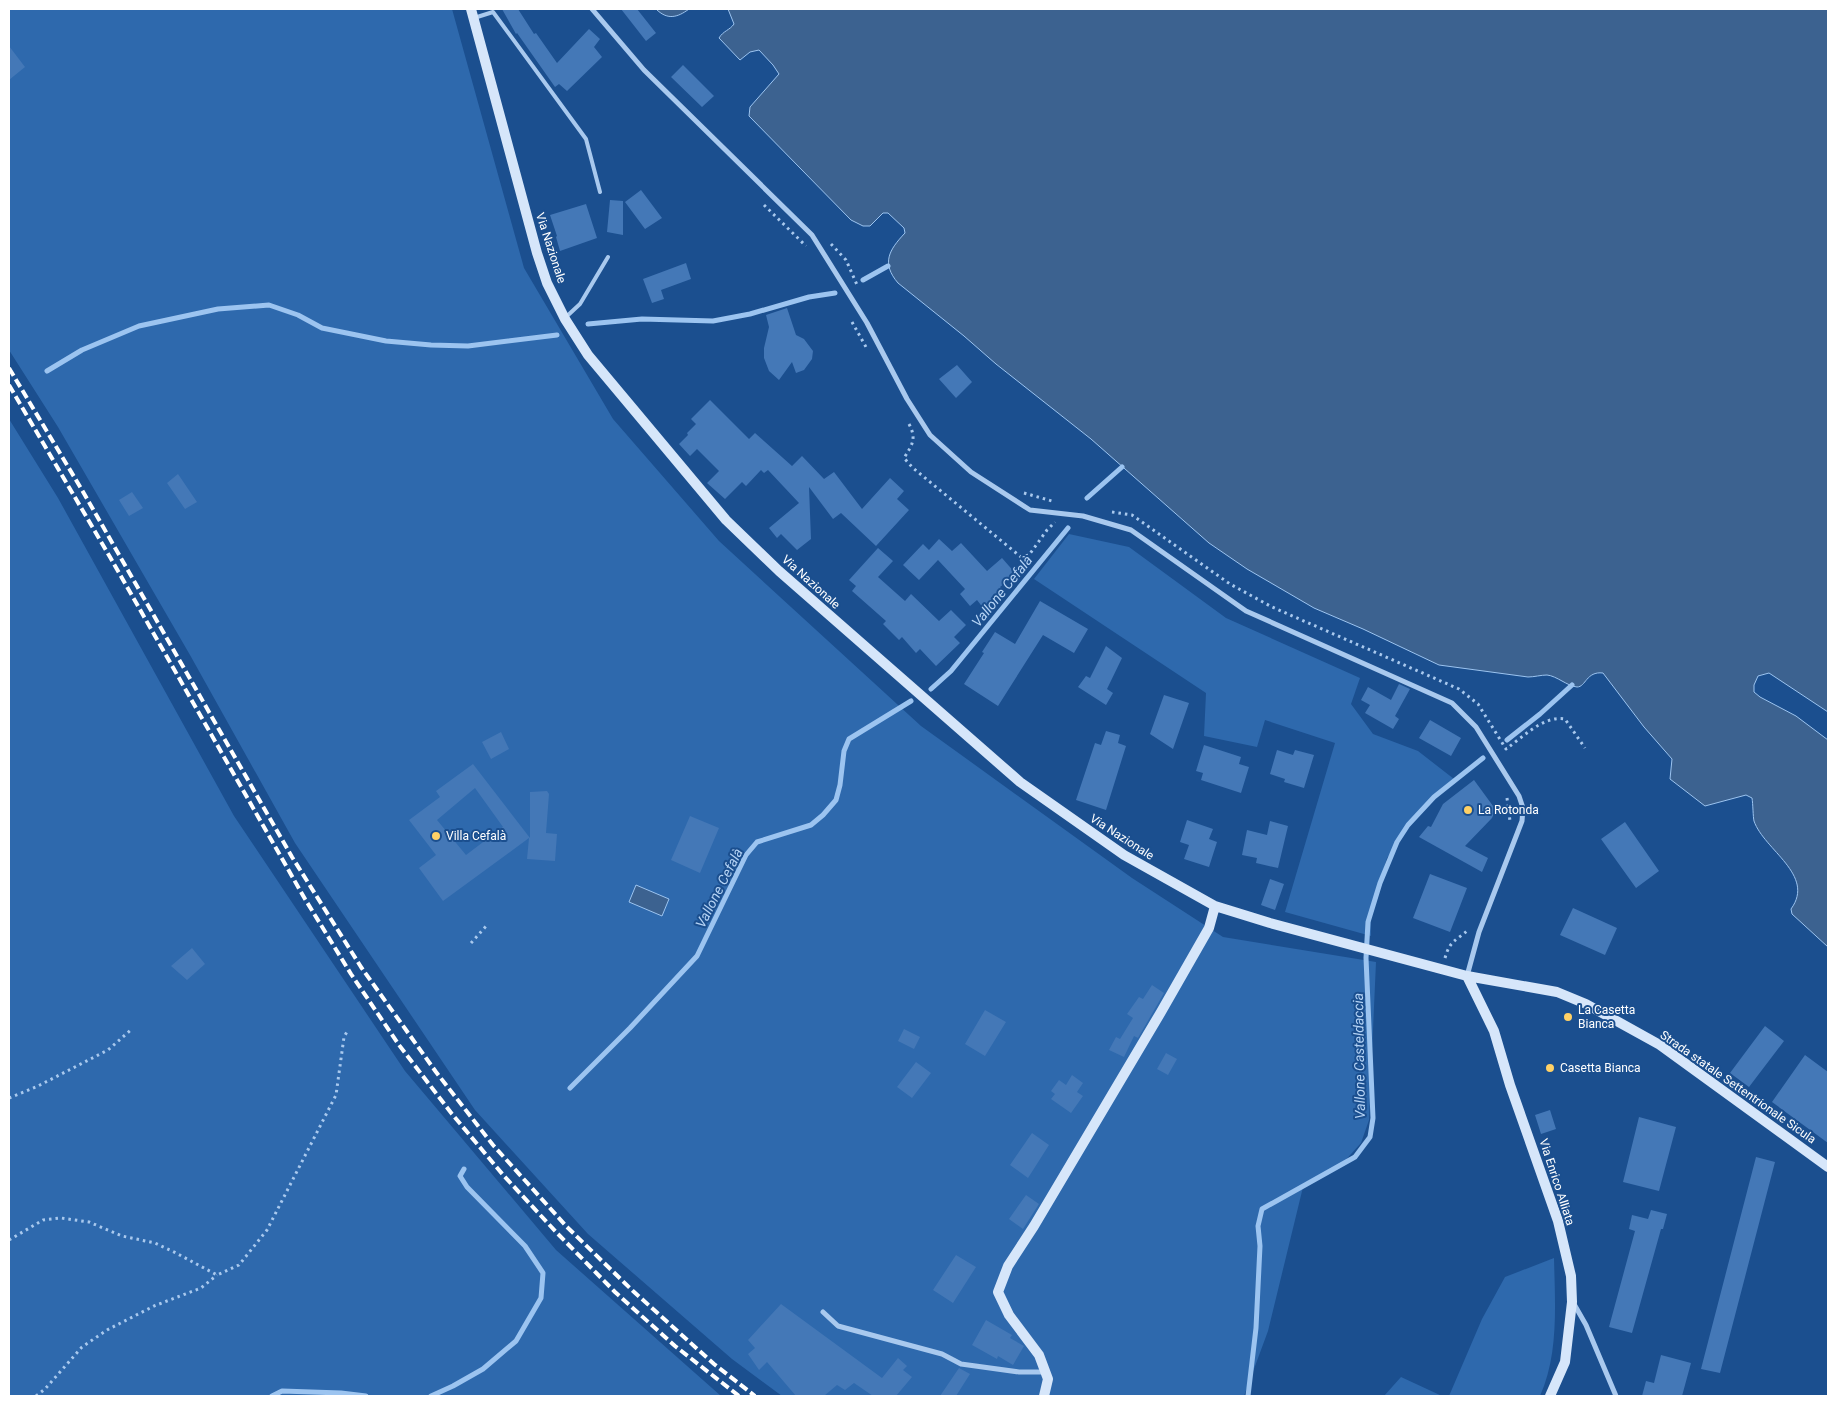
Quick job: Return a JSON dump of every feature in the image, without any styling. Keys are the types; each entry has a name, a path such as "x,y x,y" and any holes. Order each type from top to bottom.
{"main road":[{"name":"Via Nazionale","path":"472,14 547,283 565,318 588,354 726,520 779,571 1020,782 1124,855 1215,906 1376,952"},
{"path":"1044,1396 1048,1379 1040,1356 1009,1315 998,1292 1008,1266 1034,1226 1209,928 1215,906"},
{"name":"Strada statale Settentrionale Sicula","path":"1376,952 1468,976 1557,992 1586,1004 1660,1045 1828,1167"},
{"name":"Via Enrico Alliata","path":"1468,976 1494,1031 1510,1085 1558,1221 1571,1276 1572,1302"},
{"path":"1550,1396 1566,1362 1572,1302"}],"street":[{"path":"592,9 644,70 812,235 867,323 907,398 930,435 971,472 1030,510 1083,516 1131,530 1246,612 1452,702 1476,727 1519,796 1523,808 1522,821 1479,932 1468,976"},
{"name":"Via Enrico Alliata","path":"1572,1302 1586,1325 1616,1396"},
{"path":"823,1312 838,1326 942,1354 961,1364 1019,1372 1046,1372"}],"lane":[{"path":"472,14 493,12 586,139 600,192"},
{"path":"565,318 580,304 608,257"}],"path":[{"path":"758,198 807,248"},
{"path":"829,241 846,260 861,292"},
{"path":"849,316 870,354"},
{"path":"905,417 914,433 913,444 904,458 913,468 1021,557 1029,555 1055,522 1064,524"},
{"path":"1018,491 1061,503"},
{"path":"1106,511 1132,515 1230,584 1272,606 1459,689 1478,704 1506,749 1542,723 1555,717 1565,720 1585,748"},
{"path":"1506,830 1510,821 1507,796"},
{"path":"1442,969 1452,941 1467,931 1470,923"},
{"path":"471,943 488,924"},
{"path":"9,1098 38,1086 108,1050 132,1029"},
{"path":"36,1396 46,1389 82,1347 107,1330 154,1306 201,1288 217,1275 239,1265 267,1230 336,1094 344,1037 348,1030"},
{"path":"9,1240 43,1220 61,1218 89,1222 122,1236 155,1243 217,1275"}],"shaded area":[{"path":"9,9 452,9 524,268 613,419 719,541 921,726 1132,878 1223,937 1376,962 1369,1120 1361,1143 1342,1164 1304,1183 1268,1331 1244,1396 782,1396 732,1359 588,1234 475,1110 295,843 190,655 58,427 9,350"},
{"path":"656,9 689,9 676,16 668,16"},
{"path":"728,9 1828,9 1828,712 1769,673 1758,676 1754,685 1754,692 1796,716 1828,740 1828,947 1792,914 1791,909 1797,897 1797,885 1786,863 1759,832 1754,821 1752,798 1746,795 1705,806 1670,779 1672,759 1644,727 1603,673 1593,674 1582,685 1577,687 1547,675 1528,677 1439,665 1314,608 1247,569 1209,543 1091,439 898,283 890,269 889,257 895,245 905,233 904,228 888,213 883,213 870,226 863,226 851,220 749,116 750,107 779,74 759,50 750,52 740,60 719,38 734,24"},
{"path":"9,419 58,498 234,816 405,1071 556,1250 721,1396 9,1396"},
{"path":"1069,534 1129,547 1226,618 1360,678 1351,704 1373,734 1418,751 1454,779 1428,801 1387,858 1371,909 1371,936 1285,912 1335,743 1265,720 1257,747 1204,736 1206,693 1034,579"},
{"path":"636,885 669,899 662,916 629,902"},
{"path":"1554,1258 1555,1310 1553,1346 1546,1380 1540,1396 1449,1396 1482,1319 1505,1277"},
{"path":"1401,1377 1442,1396 1384,1396"}],"building":[{"path":"502,9 518,9 534,34 536,33 557,63 589,29 600,39 594,47 602,57 567,91 559,84 555,87 516,34"},
{"path":"621,9 637,9 656,33 646,41"},
{"path":"9,46 25,67 9,80"},
{"path":"683,65 714,96 702,107 671,77"},
{"path":"641,190 662,218 645,229 625,202"},
{"path":"610,200 623,201 623,235 607,232"},
{"path":"586,204 597,238 560,251 550,215"},
{"path":"686,263 691,279 661,290 664,299 652,303 643,279"},
{"path":"787,308 796,335 804,339 813,351 812,359 804,370 796,373 792,362 779,380 769,371 764,358 764,348 769,327 766,315"},
{"path":"957,365 972,382 956,398 939,379"},
{"path":"710,400 749,439 755,433 792,466 802,456 824,479 834,472 862,509 890,478 904,491 897,499 909,510 876,546 841,513 833,519 809,487 811,539 797,550 781,534 777,538 769,528 799,503 768,470 764,473 761,470 746,486 742,482 725,499 707,483 719,471 697,449 690,456 679,444 696,424 691,419"},
{"path":"178,474 197,502 185,509 167,483"},
{"path":"132,492 143,508 129,516 119,500"},
{"path":"939,539 952,551 961,543 987,571 1002,558 1016,574 1000,587 1004,592 984,609 977,600 970,606 960,594 965,589 938,560 919,580 903,565 923,544 929,550"},
{"path":"878,548 893,561 878,577 905,601 911,594 939,621 951,610 966,625 954,637 960,643 936,666 920,649 916,653 902,637 899,640 883,624 886,621 852,591 856,586 849,580"},
{"path":"1040,601 1088,629 1074,653 1043,635 998,706 964,684 995,632 1015,644"},
{"path":"1106,646 1122,658 1107,689 1113,693 1106,705 1078,687 1086,676 1090,678"},
{"path":"1399,684 1410,689 1395,716 1399,719 1393,729 1365,713 1370,705 1361,700 1368,687 1391,700"},
{"path":"1164,695 1189,703 1173,749 1150,734"},
{"path":"1430,720 1461,738 1451,756 1419,738"},
{"path":"1106,731 1120,735 1118,743 1126,746 1106,810 1076,800 1095,743 1101,745"},
{"path":"501,732 509,749 491,759 482,742"},
{"path":"1204,745 1241,757 1239,764 1249,767 1241,793 1201,780 1203,773 1196,771"},
{"path":"1277,750 1293,755 1295,750 1314,755 1304,788 1284,782 1285,779 1270,774"},
{"name":"Villa Cefalà","path":"473,764 530,838 530,792 547,791 549,794 546,833 557,834 555,861 527,859 529,838 443,901 419,868 436,855 409,820 440,797 436,791","holes":["475,788 503,827 466,855 437,820"]},
{"path":"1474,780 1495,811 1492,818 1465,846 1488,858 1482,872 1419,837 1428,826 1431,827 1443,804"},
{"path":"690,816 719,828 700,873 671,860"},
{"path":"1187,820 1213,829 1209,839 1217,842 1209,867 1184,859 1189,845 1180,842"},
{"path":"1270,821 1288,826 1278,868 1256,863 1257,858 1242,855 1247,830 1267,835"},
{"path":"1625,822 1659,871 1636,888 1601,839"},
{"path":"1430,874 1467,888 1450,932 1413,918"},
{"path":"1270,879 1284,884 1275,910 1261,905"},
{"path":"1573,908 1617,928 1605,955 1560,935"},
{"path":"192,948 205,964 187,980 171,966"},
{"path":"1152,985 1164,993 1138,1038 1134,1036 1124,1057 1109,1050 1116,1037 1120,1039 1133,1018 1127,1014 1139,997 1143,999"},
{"path":"985,1010 1006,1022 985,1056 965,1044"},
{"path":"1765,1026 1784,1041 1749,1087 1730,1073"},
{"path":"904,1029 920,1037 914,1049 898,1041"},
{"path":"1166,1053 1177,1059 1168,1075 1157,1069"},
{"path":"1805,1055 1828,1072 1828,1143 1772,1102"},
{"path":"916,1062 931,1073 912,1098 897,1087"},
{"path":"1072,1075 1083,1083 1077,1092 1083,1096 1071,1113 1051,1099 1055,1094 1051,1091 1059,1080 1066,1085"},
{"path":"1550,1110 1556,1129 1541,1134 1535,1115"},
{"path":"1639,1117 1676,1127 1659,1191 1623,1182"},
{"path":"1032,1133 1049,1145 1028,1178 1010,1165"},
{"path":"1756,1157 1775,1162 1720,1373 1701,1369"},
{"path":"1026,1195 1039,1204 1023,1229 1009,1219"},
{"path":"1651,1210 1667,1214 1663,1229 1661,1229 1632,1333 1609,1327 1635,1231 1629,1229 1632,1215 1648,1219"},
{"path":"956,1255 976,1267 953,1303 933,1290"},
{"path":"781,1304 882,1378 898,1358 907,1366 903,1370 912,1377 896,1396 873,1396 854,1383 845,1390 837,1385 824,1396 796,1396 767,1362 759,1370 748,1354 755,1348 748,1340"},
{"path":"986,1320 1012,1335 1010,1338 1024,1346 1013,1365 998,1356 997,1359 972,1345"},
{"path":"1661,1355 1691,1363 1682,1396 1642,1396 1646,1381 1654,1383"},
{"path":"959,1368 970,1374 956,1396 940,1396"}],"waterway":[{"path":"863,280 888,266"},
{"path":"588,324 642,319 713,321 750,314 809,297 835,293"},
{"path":"47,371 82,350 139,326 218,309 269,305 298,315 322,328 386,341 468,346 557,335"},
{"name":"Vallone Cefalà","path":"1087,498 1122,467"},
{"name":"Vallone Cefalà","path":"931,689 951,671 1068,528"},
{"name":"Vallone Casteldaccia","path":"1507,740 1572,685"},
{"name":"Vallone Cefalà","path":"570,1088 630,1028 697,956 746,855 757,842 811,825 823,815 836,800 840,785 844,751 849,739 911,701"},
{"name":"Vallone Casteldaccia","path":"1248,1396 1256,1328 1260,1246 1258,1226 1262,1209 1355,1157 1370,1137 1373,1118 1366,958 1368,922 1380,883 1397,842 1408,825 1434,797 1483,758"},
{"name":"Vallone Cefalà","path":"431,1396 483,1369 516,1341 541,1298 543,1273 525,1246 467,1187 460,1176 464,1169"},
{"name":"Vallone Cefalà","path":"272,1396 282,1391 341,1393 366,1396"}],"railway":[{"path":"9,368 82,490 292,857 361,967 436,1072 493,1145 567,1227 633,1291 714,1364 755,1396"},
{"path":"9,385 110,557 305,899 351,974 399,1045 452,1114 504,1176 557,1233 615,1292 675,1346 739,1396"}],"place":[{"name":"La Rotonda","path":"1468,810"},
{"name":"Villa Cefalà","path":"436,836"},
{"name":"La Casetta Bianca","path":"1568,1017"},
{"name":"Casetta Bianca","path":"1550,1068"}]}
